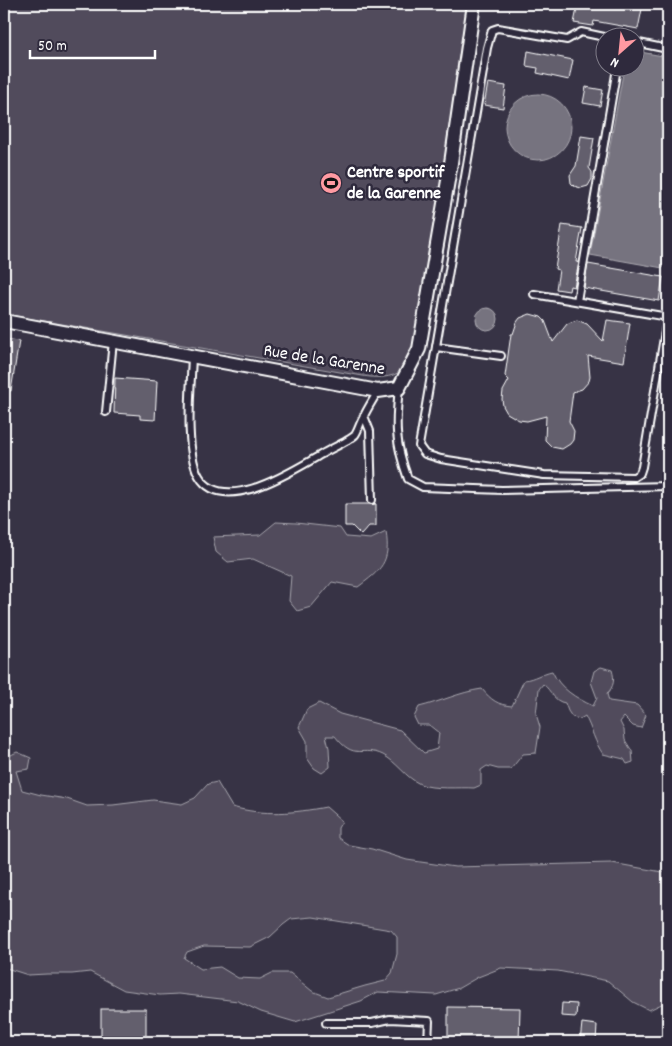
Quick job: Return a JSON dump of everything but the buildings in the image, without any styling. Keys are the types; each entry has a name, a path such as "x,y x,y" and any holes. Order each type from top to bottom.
{"street":[{"name":"Rue de la Garenne","path":"4,321 378,391 398,388 419,349 451,163 474,4"}],"lane":[{"path":"534,294 668,315 642,467 640,473 634,477 544,475 441,459 424,454 419,446 487,48 492,30 498,28 567,40 581,32 594,35"},
{"path":"644,44 668,49"},
{"path":"578,301 615,78"},
{"path":"106,412 113,341"},
{"path":"436,347 501,356"},
{"path":"192,356 190,430 192,456 199,476 210,489 225,493 237,493 282,477 355,436 378,391"},
{"path":"398,388 395,422 399,455 408,479 424,487 502,490 668,486"},
{"path":"364,416 370,431 372,500"},
{"path":"326,1023 372,1023 390,1019 429,1021 428,1042"}],"shaded area":[{"path":"4,4 468,4 416,350 404,368 393,375 368,377 4,314"},
{"path":"644,53 668,57 668,240 663,268 590,255 622,78 644,78"},
{"path":"538,94 550,97 561,104 568,115 571,127 568,139 561,150 550,157 538,160 526,157 515,150 508,139 505,127 508,115 515,104 526,97"},
{"path":"487,308 495,311 498,319 495,327 487,330 479,327 476,319 479,311"},
{"path":"276,522 340,528 346,537 371,539 386,532 387,551 383,564 358,587 332,582 311,607 297,611 289,601 291,576 253,559 228,562 216,552 213,537 260,535"},
{"path":"601,667 612,670 613,674 614,680 607,694 609,701 637,705 646,715 641,728 633,726 624,717 620,722 624,730 625,740 632,751 633,762 627,764 624,759 603,754 585,716 580,719 572,717 565,703 555,698 543,684 539,689 536,714 540,727 536,753 523,754 511,769 498,769 487,766 481,770 481,785 474,788 425,786 410,778 383,755 369,751 353,751 342,744 335,736 326,736 330,767 322,773 314,768 307,758 307,741 299,727 307,709 319,703 340,714 400,730 424,753 437,749 439,733 429,725 418,725 414,717 419,707 466,692 482,689 495,701 512,706 524,680 552,671 564,688 593,706 597,698 591,682 594,671"},
{"path":"17,752 31,758 29,769 16,771 22,790 67,799 87,806 153,800 182,804 195,798 208,784 217,782 232,807 244,810 279,813 326,807 342,821 338,828 338,838 349,845 372,849 407,860 455,867 612,863 668,873 668,1001 649,1010 633,1002 608,981 558,971 501,968 478,977 459,988 436,995 378,992 361,1001 295,1022 261,1012 238,1001 179,994 160,995 124,990 90,972 28,975 6,968 4,966 4,762 7,757","holes":["313,917 391,930 397,937 397,954 392,973 385,981 328,997 312,991 290,973 272,973 260,979 238,978 220,967 201,969 184,958 187,952 204,946 250,947 270,937 291,919"]}],"place":[{"name":"Centre sportif de la Garenne","path":"331,183"}]}
